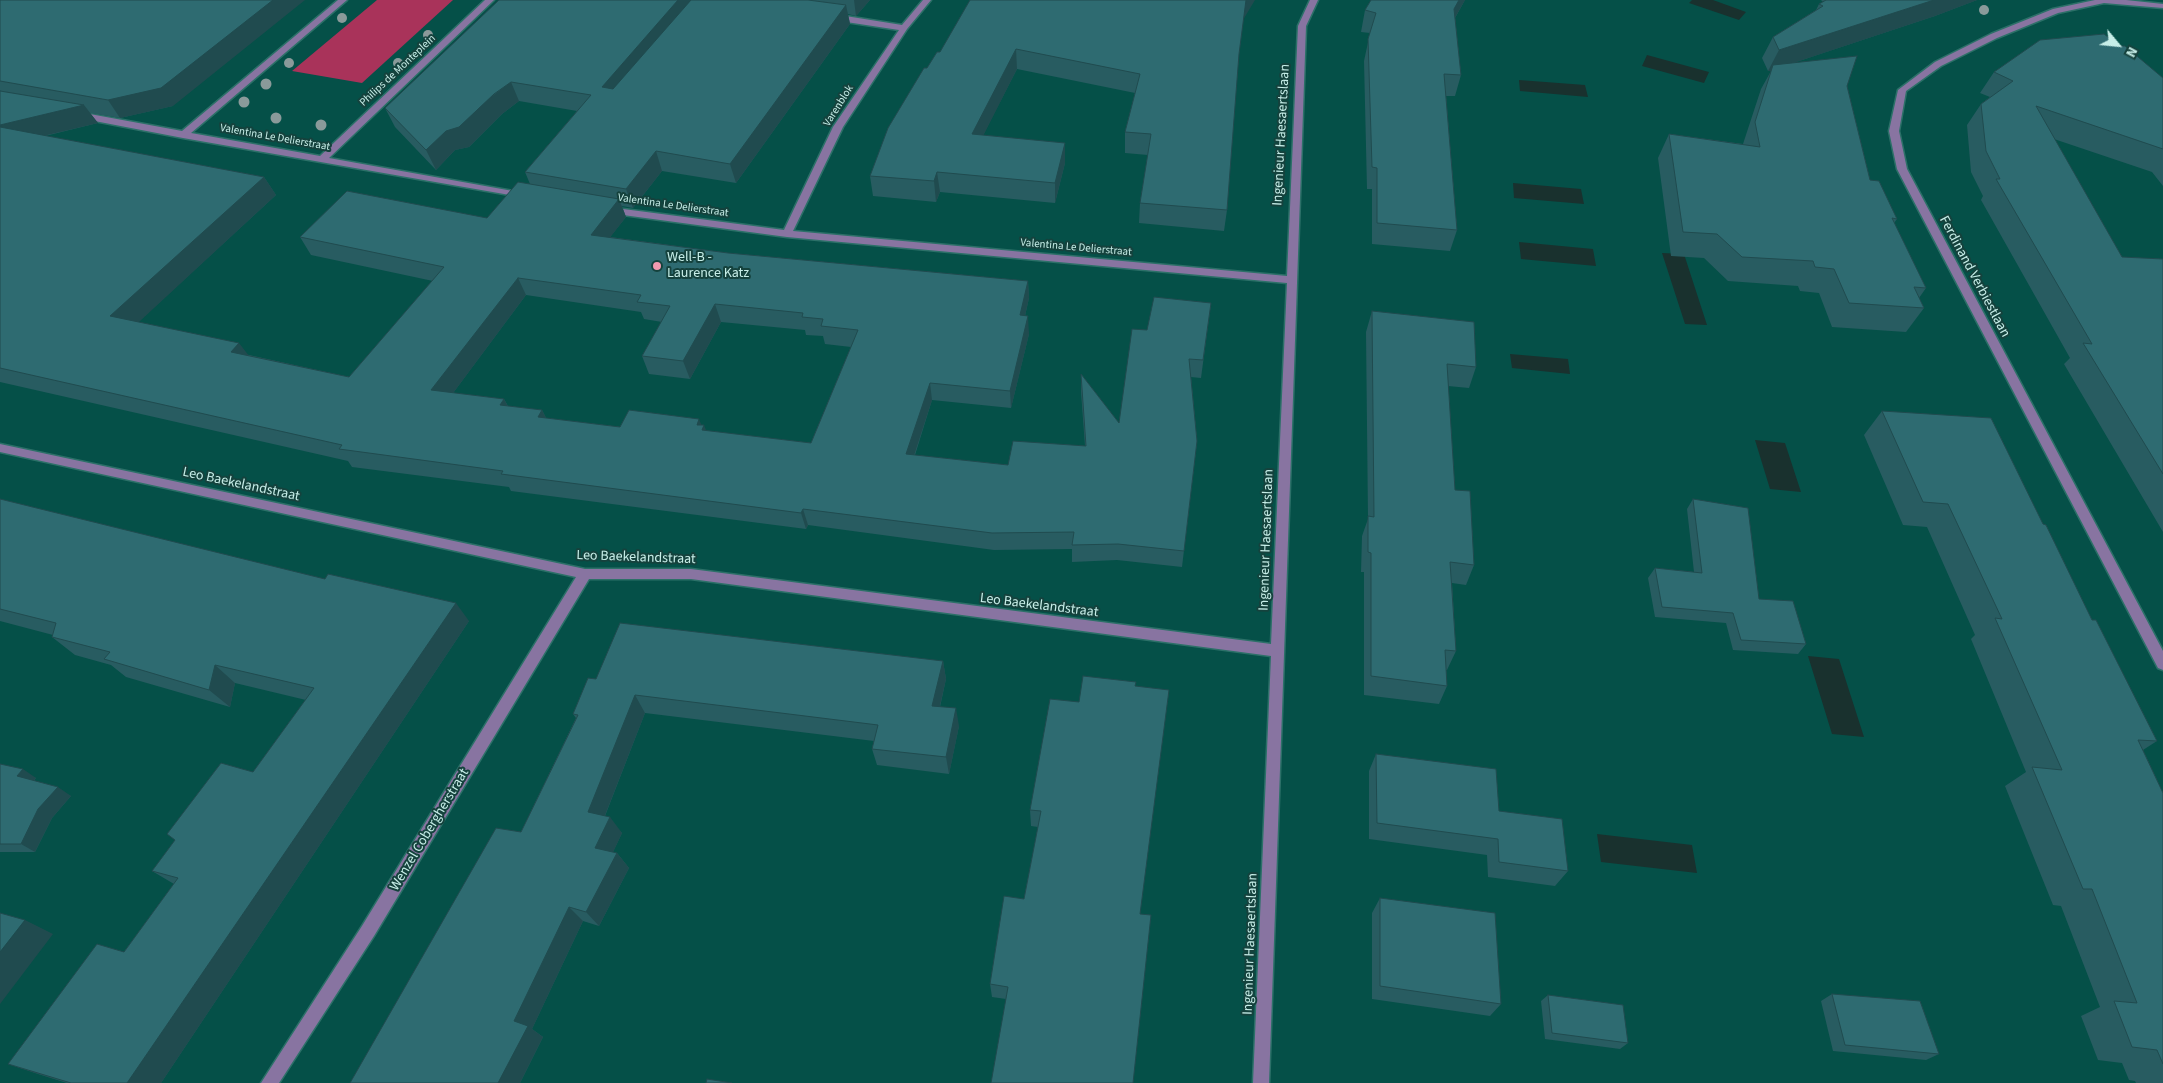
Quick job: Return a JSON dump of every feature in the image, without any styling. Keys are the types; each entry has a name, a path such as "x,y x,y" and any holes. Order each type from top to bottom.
{"street":[{"path":"183,134 343,0"},
{"name":"Philips de Monteplein","path":"322,159 490,0"},
{"name":"Varenblok","path":"787,234 838,127 904,28 927,0"},
{"name":"Ingenieur Haesaertslaan","path":"1261,1083 1302,26 1314,0"},
{"name":"Ferdinand Verbiestlaan","path":"2163,6 2101,0 2056,11 1994,36 1938,64 1902,90 1894,131 1902,169 2163,664"},
{"path":"823,15 904,28"},
{"name":"Valentina Le Delierstraat","path":"67,113 531,197"},
{"name":"Valentina Le Delierstraat","path":"598,208 787,234 1291,280"},
{"name":"Leo Baekelandstraat","path":"0,448 585,574 692,574 1279,651"},
{"name":"Wenzel Cobergherstraat","path":"269,1083 368,931 585,574"}],"shaded area":[{"path":"377,0 453,0 362,83 292,71"}],"water":[{"path":"1692,0 1713,0 1746,12 1739,20 1689,3"},
{"path":"1647,55 1709,72 1704,83 1642,66"},
{"path":"1519,80 1585,85 1588,97 1520,91"},
{"path":"1513,183 1581,189 1584,204 1514,198"},
{"path":"1519,242 1593,249 1596,266 1521,259"},
{"path":"1662,253 1684,254 1707,325 1685,324"},
{"path":"1510,354 1568,359 1570,374 1512,368"},
{"path":"1755,440 1785,443 1801,492 1770,489"},
{"path":"1808,656 1839,659 1864,737 1832,734"},
{"path":"1597,834 1692,845 1697,873 1601,862"}],"building":[{"path":"0,0 273,0 161,88 108,100 0,81"},
{"path":"499,0 678,0 602,87 613,89 691,0 808,0 846,5 730,164 656,151 626,189 525,172 591,95 511,82 494,94 459,127 446,131 426,150 385,108"},
{"path":"970,0 1246,0 1239,54 1227,210 1140,203 1151,134 1125,132 1140,74 1016,49 972,134 1065,143 1055,183 937,172 934,181 870,176 888,128 924,68 927,68 937,52 940,52"},
{"path":"1371,0 1459,0 1454,9 1461,75 1444,74 1457,230 1377,223 1377,168 1372,167 1368,39 1376,13 1365,10"},
{"path":"1826,0 1934,0 1779,50 1773,37 1823,6 1819,4"},
{"path":"2104,34 2120,46 2125,46 2163,78 2163,149 2036,106 2122,257 2163,259 2163,474 2083,343 2092,344 1996,179 2000,179 1986,151 1981,104 2013,81 1994,72 2040,40"},
{"path":"1857,56 1847,86 1870,180 1879,181 1897,219 1892,218 1926,288 1914,287 1924,308 1849,303 1834,269 1815,267 1813,261 1742,257 1717,234 1683,232 1669,134 1760,147 1755,122 1773,65"},
{"path":"0,91 84,105 0,125"},
{"path":"0,127 264,177 110,316 239,343 231,352 349,377 444,267 300,237 347,191 487,218 518,182 619,199 591,235 728,253 1028,281 1020,315 1028,316 1010,391 930,383 906,454 1008,465 1013,441 1086,446 1081,374 1119,423 1132,329 1147,330 1154,297 1211,303 1203,360 1189,359 1197,441 1184,551 1118,544 1072,545 1074,532 992,533 803,509 801,513 501,474 503,471 339,449 342,445 0,368","holes":["518,278 641,295 637,302 670,306 642,356 683,361 715,304 803,313 802,317 823,319 821,326 858,330 811,443 702,430 704,425 697,425 699,419 629,410 620,427 538,417 542,410 500,405 504,399 431,390"]},
{"path":"1372,311 1474,322 1476,367 1447,364 1455,490 1470,491 1474,565 1450,562 1456,651 1445,650 1447,686 1371,676 1371,553 1368,552 1368,516 1374,517"},
{"path":"1882,411 1991,418 2092,620 2096,620 2157,741 2138,740 2163,793 2163,1064 2157,1050 2132,1047 2114,1001 2137,1003 2092,889 2083,889 2032,767 2062,770 1995,618 2002,619 1948,504 1923,502"},
{"path":"0,499 325,579 328,574 456,603 127,1083 71,1083 8,1064 97,944 124,952 178,878 152,871 175,840 167,834 221,763 253,772 314,688 215,665 209,690 104,659 110,652 52,637 56,623 0,609"},
{"path":"1693,499 1748,508 1759,599 1793,601 1806,644 1741,640 1733,613 1662,607 1655,568 1702,573"},
{"path":"620,623 943,661 932,706 956,708 946,757 872,749 878,725 635,695 588,812 610,817 595,848 617,853 586,912 569,907 514,1021 528,1026 498,1083 350,1083 496,828 521,832 578,715 573,714 588,678 596,679"},
{"path":"1083,676 1136,682 1135,686 1169,690 1140,914 1151,915 1133,1083 991,1083 1008,987 990,984 1004,896 1024,899 1041,811 1030,810 1050,699 1079,702"},
{"path":"1376,754 1496,769 1499,811 1562,819 1568,871 1499,862 1498,839 1377,823"},
{"path":"0,764 23,769 17,776 58,787 38,809 21,844 0,844"},
{"path":"1380,898 1495,913 1501,1004 1380,986"},
{"path":"0,913 25,920 0,952"},
{"path":"1832,994 1920,1001 1939,1054 1845,1045"},
{"path":"1548,995 1623,1005 1628,1043 1552,1033"},
{"path":"707,1079 732,1083 706,1083"}],"place":[{"name":"Well-B - Laurence Katz","path":"657,266"}]}
